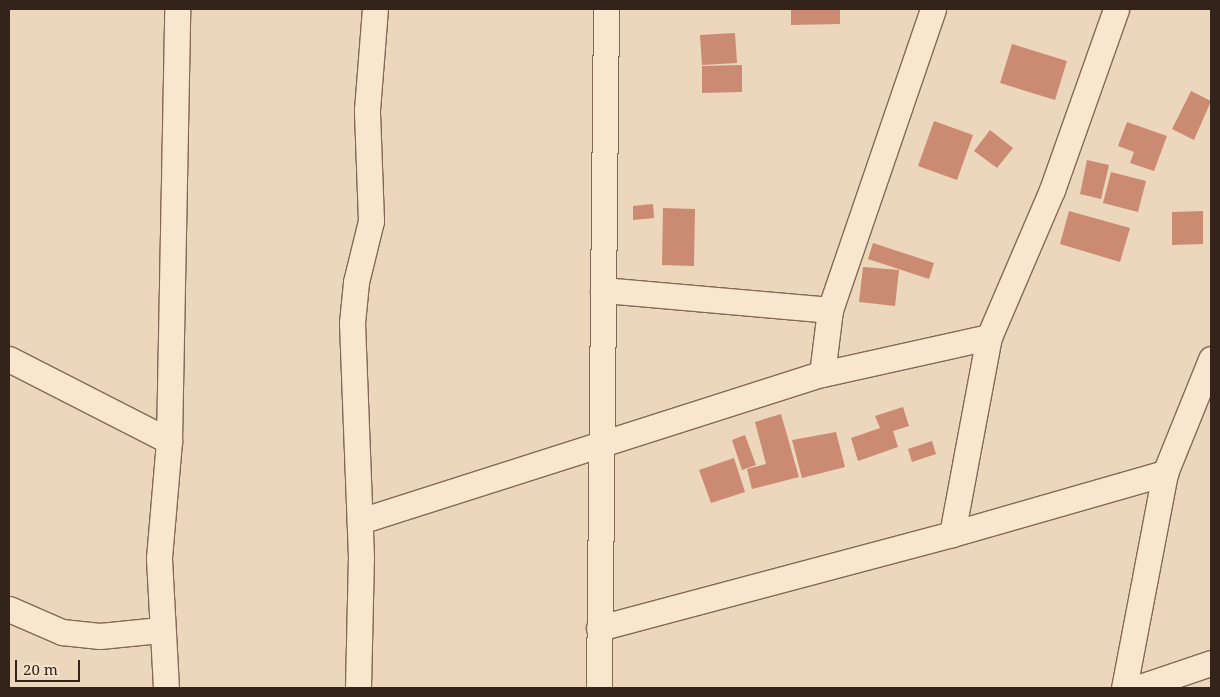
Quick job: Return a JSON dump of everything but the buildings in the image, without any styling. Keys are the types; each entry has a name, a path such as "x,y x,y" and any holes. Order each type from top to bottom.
{"street":[{"path":"166,688 160,630 159,558 168,441 176,9"},
{"path":"358,688 360,521 352,323 356,282 371,221 367,110 374,9"},
{"path":"599,688 606,9"},
{"path":"822,374 830,310 933,9"},
{"path":"952,534 989,337 1052,190 1116,9"},
{"path":"602,290 830,310"},
{"path":"360,521 822,374 989,337"},
{"path":"9,359 168,441"},
{"path":"1124,688 1166,473 1211,359"},
{"path":"600,628 952,534 1166,473"},
{"path":"9,610 62,632 100,636 160,630"},
{"path":"1136,688 1211,663"}]}
